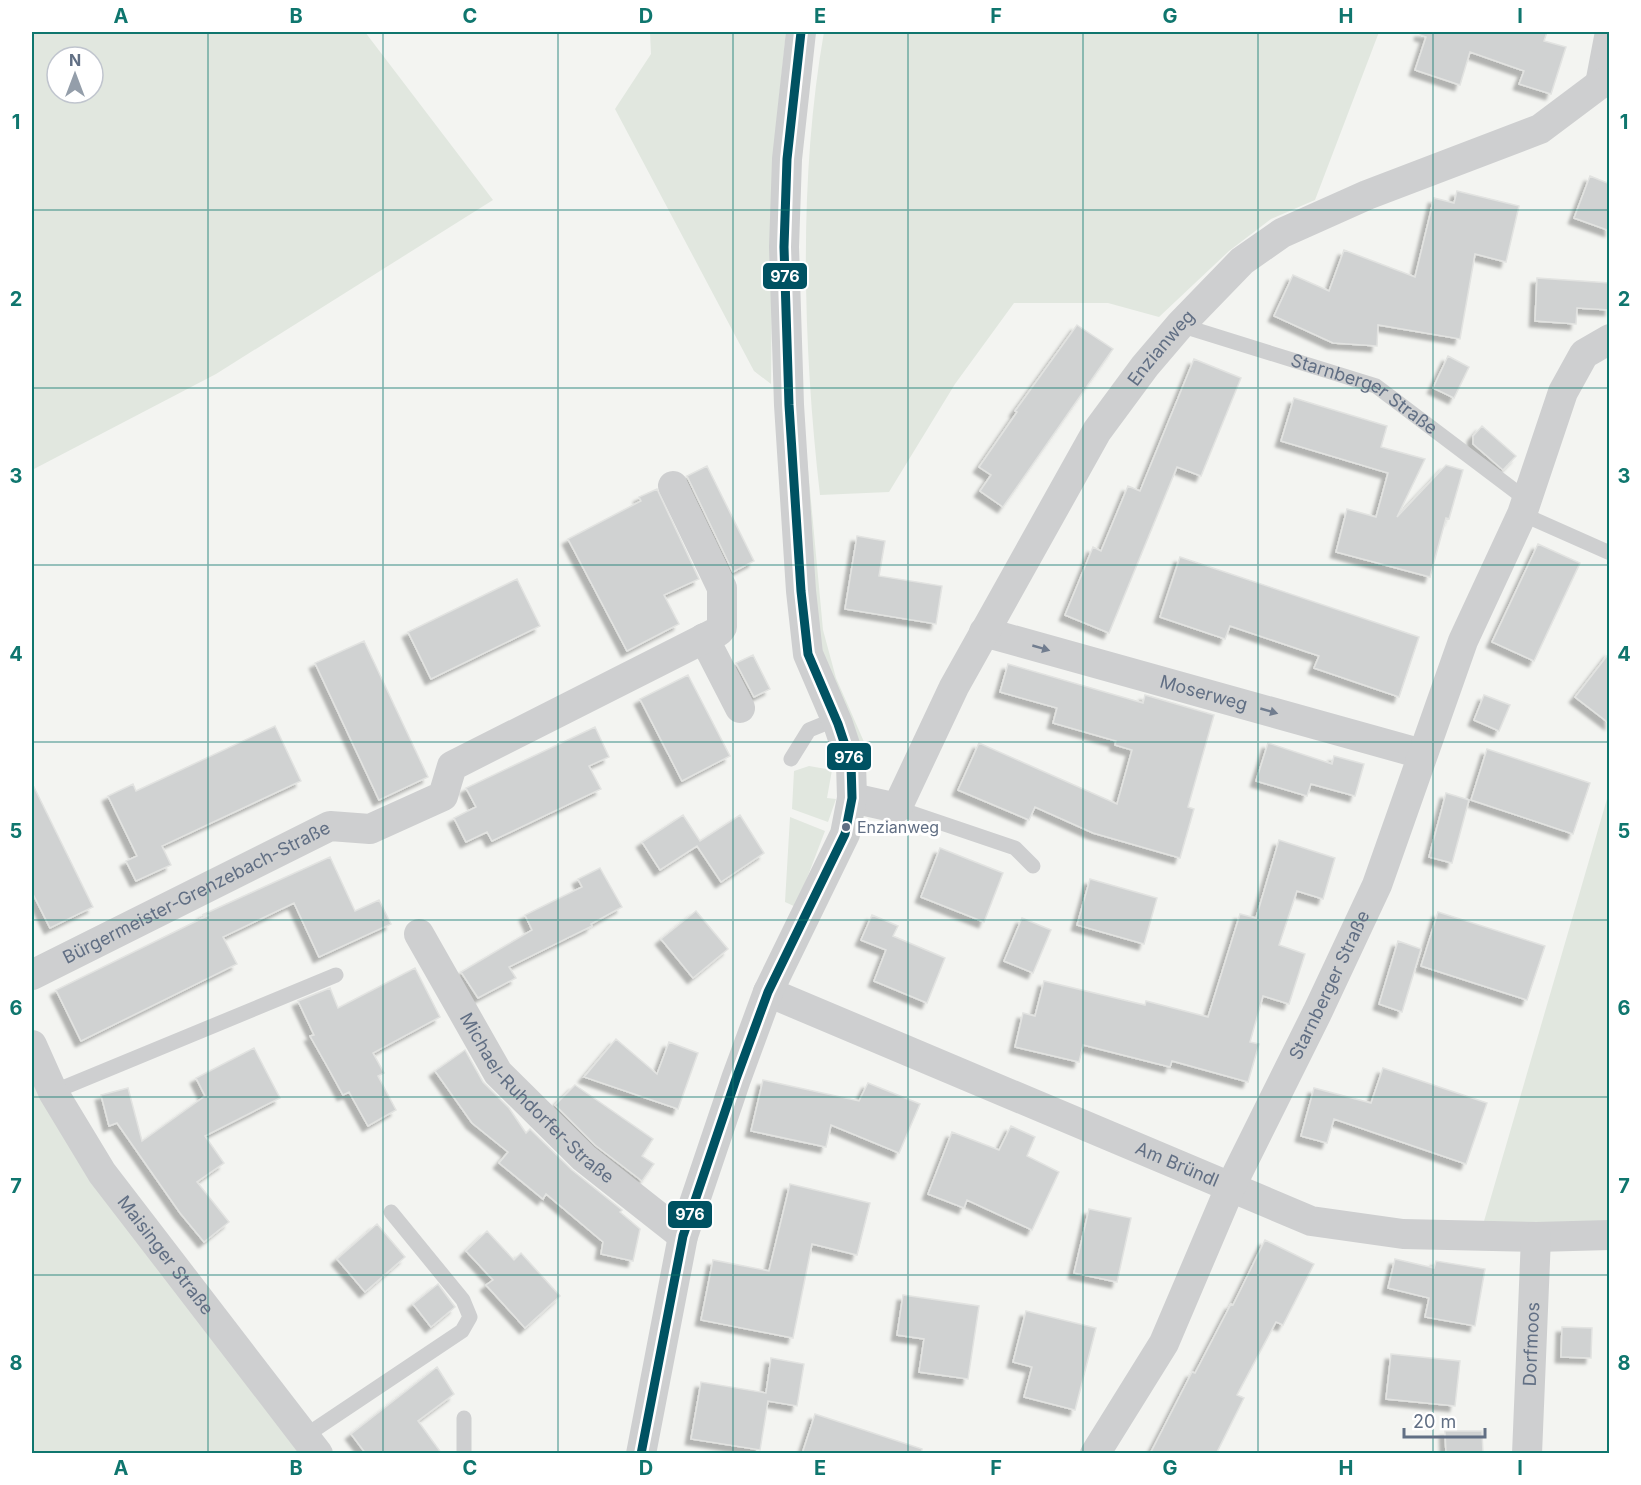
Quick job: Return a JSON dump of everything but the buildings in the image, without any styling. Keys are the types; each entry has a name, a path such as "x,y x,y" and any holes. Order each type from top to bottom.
{"street":[{"path":"641,1454 683,1236 736,1078 768,992 845,834 852,798 851,763 836,719 808,654 801,591 789,405 784,247 787,159 801,32"},
{"path":"1605,82 1610,32"},
{"name":"Enzianweg","path":"897,808 954,687 1097,431 1145,366 1242,261 1282,233 1366,195 1540,129 1605,82"},
{"name":"Starnberger Straße","path":"1095,1454 1164,1342 1230,1188 1317,1013 1377,885 1463,641 1524,507 1563,392 1584,354 1610,339"},
{"name":"Bürgermeister-Grenzebach-Straße","path":"32,975 330,826 370,830 443,795 452,766 723,627 723,588 673,486"},
{"name":"Moserweg","path":"984,632 1422,754"},
{"path":"704,638 740,708"},
{"path":"852,798 897,808"},
{"name":"Michael-Ruhdorfer-Straße","path":"419,934 498,1073 584,1158 683,1236"},
{"name":"Am Bründl","path":"768,992 1311,1221 1403,1234 1536,1237 1610,1235"},
{"name":"Maisinger Straße","path":"32,1045 53,1092 102,1173 311,1445"},
{"name":"Dorfmoos","path":"1527,1454 1536,1237"}],"lane":[{"name":"Starnberger Straße","path":"1180,326 1376,386 1524,507"},
{"path":"1524,507 1610,553"},
{"path":"791,759 808,730 836,719"},
{"path":"897,808 1015,848 1033,866"},
{"path":"53,1092 336,975"},
{"path":"311,1445 462,1331 470,1317 463,1300 391,1212"},
{"path":"464,1418 464,1454"}],"shaded area":[{"path":"32,32 365,32 493,200 216,374 32,470"},
{"path":"650,32 786,32 773,157 771,384 754,371 615,109 651,54"},
{"path":"824,32 1379,32 1315,200 1271,219 1229,251 1159,317 1108,303 1014,303 955,384 889,492 820,495 810,381 806,263 810,146"},
{"path":"804,426 823,630 836,678 868,751 859,750 819,654"},
{"path":"809,766 832,770 827,798 836,799 828,822 792,809 794,771"},
{"path":"1609,792 1609,1227 1482,1228"},
{"path":"790,817 825,831 796,907 785,902"},
{"path":"32,1065 310,1453 32,1453"}],"transit line":[{"name":"976","path":"641,1454 683,1236 768,992 845,834 852,798 851,763 838,724 808,654 801,591 789,405 784,247 787,159 801,32"}],"place":[{"name":"Enzianweg","path":"846,827"}]}
